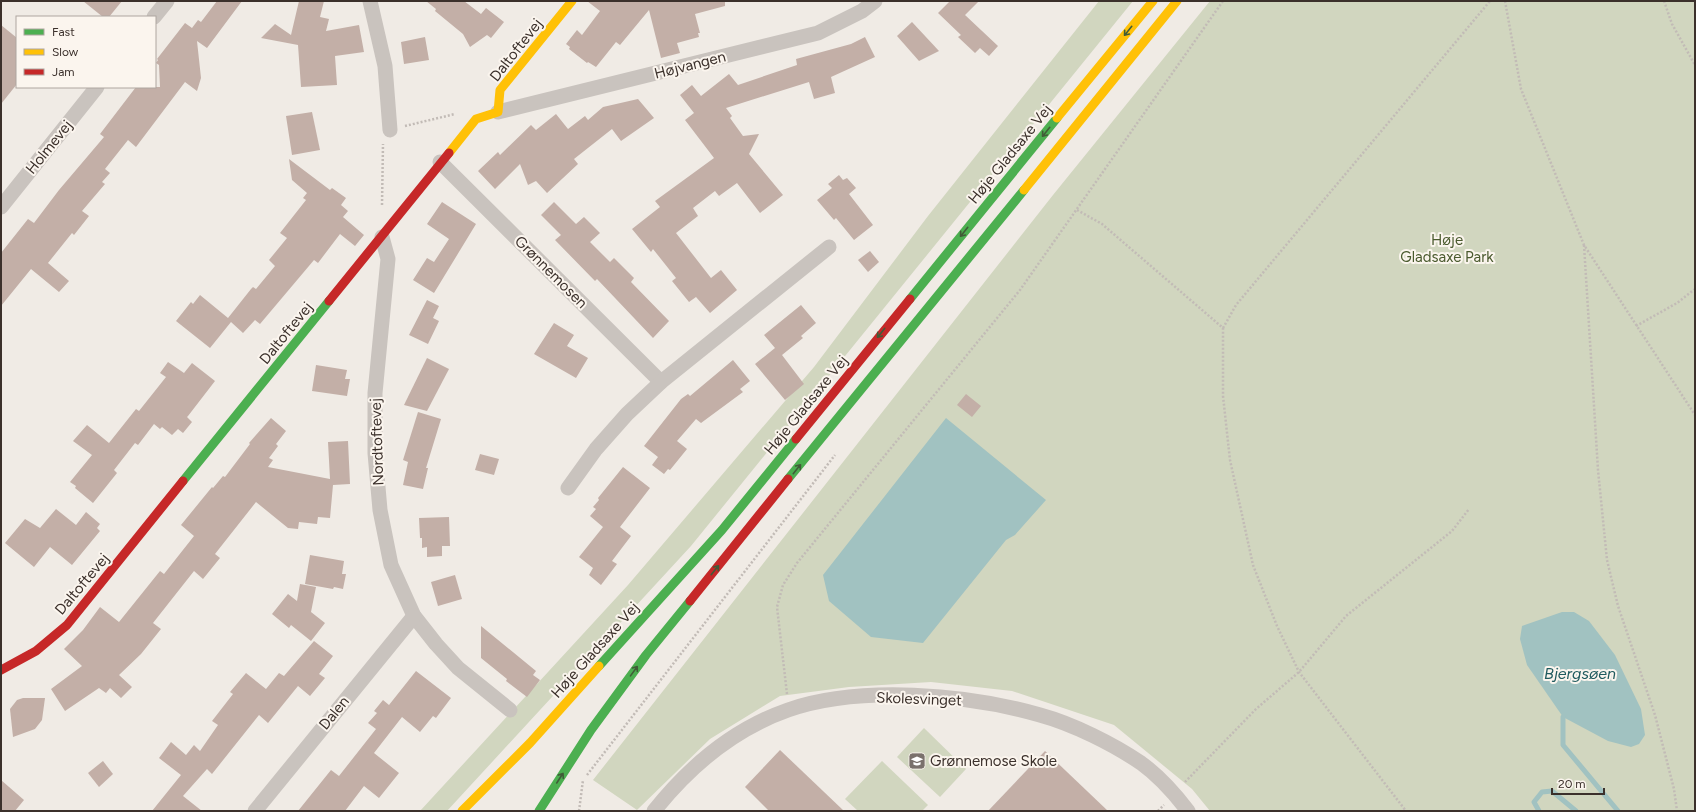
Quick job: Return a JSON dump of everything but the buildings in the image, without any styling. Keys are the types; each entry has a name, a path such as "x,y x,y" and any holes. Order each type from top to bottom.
{"street":[{"path":"155,16 167,1"},
{"path":"370,1 385,66 390,130"},
{"name":"Daltoftevej","path":"498,112 500,90 572,1"},
{"name":"Højvangen","path":"498,112 818,33 862,11 875,1"},
{"name":"Høje Gladsaxe Vej","path":"462,811 530,743 722,530 1153,1"},
{"path":"539,811 592,730 646,655 1177,1"},
{"name":"Holmevej","path":"1,206 96,88"},
{"path":"476,119 498,112"},
{"name":"Daltoftevej","path":"1,670 36,651 67,625 476,119"},
{"name":"Grønnemosen","path":"440,162 661,382"},
{"name":"Nordtoftevej","path":"382,237 388,259 375,393 375,453 380,510 391,565 414,616 436,644 458,668 510,710"},
{"path":"568,488 596,449 627,414 661,382 829,247"},
{"name":"Dalen","path":"255,811 414,616"},
{"name":"Skolesvinget","path":"654,811 672,788 710,753 752,726 788,710 841,698 904,695 976,701 1041,715 1100,739 1142,764 1175,794 1188,811"}],"path":[{"path":"788,710 777,607 784,585 797,563 1020,290 1223,1"},
{"path":"1406,811 1299,672 1277,626 1253,565 1233,475 1223,396 1223,328 1236,305 1490,1"},
{"path":"1505,1 1521,90 1584,245 1695,415"},
{"path":"1664,1 1672,24 1695,65"},
{"path":"382,207 383,146 390,130 463,112 476,119"},
{"path":"1077,210 1102,224 1223,328"},
{"path":"1584,245 1598,470 1607,560 1618,606 1655,715 1674,789 1677,811"},
{"path":"1636,326 1677,303 1695,289"},
{"path":"1195,771 1256,710 1299,672 1346,616 1452,531 1469,509"},
{"path":"579,811 583,780"}],"green space":[{"path":"1099,1 1133,1 691,546 447,811 420,811 628,585 814,367 928,216"},
{"name":"Høje Gladsaxe Park","path":"1210,1 1695,1 1695,811 1210,811 1192,789 1114,725 1012,691 931,682 849,687 780,696 710,739 637,810 593,780 1053,195"},
{"path":"924,728 966,769 940,797 897,757"},
{"path":"882,761 928,805 922,811 858,811 845,799"}],"water":[{"path":"946,418 1046,500 1015,535 1006,540 923,643 871,637 829,601 823,575"},
{"name":"Bjergsøen","path":"1562,612 1574,612 1589,621 1615,655 1641,709 1645,735 1639,744 1631,747 1608,741 1563,717 1527,665 1520,639 1522,626"}],"waterway":[{"path":"1563,717 1563,745 1618,811"},
{"path":"1539,811 1534,802 1542,792 1552,791 1576,811"}],"traffic: fast":[{"path":"910,299 1057,118"},
{"path":"788,479 1024,190"},
{"path":"183,481 329,301"},
{"path":"599,666 722,530 796,439"},
{"path":"539,811 591,730 646,655 690,601"}],"traffic: slow":[{"path":"449,153 476,119 498,112 500,90 572,1"},
{"path":"1057,118 1153,1"},
{"path":"1024,190 1177,1"},
{"path":"462,811 530,743 599,666"}],"traffic: jam":[{"path":"329,301 449,153"},
{"path":"796,439 910,299"},
{"path":"690,601 788,479"},
{"path":"1,670 36,651 67,625 183,481"}],"place":[{"name":"Grønnemose Skole","path":"917,761"}]}
